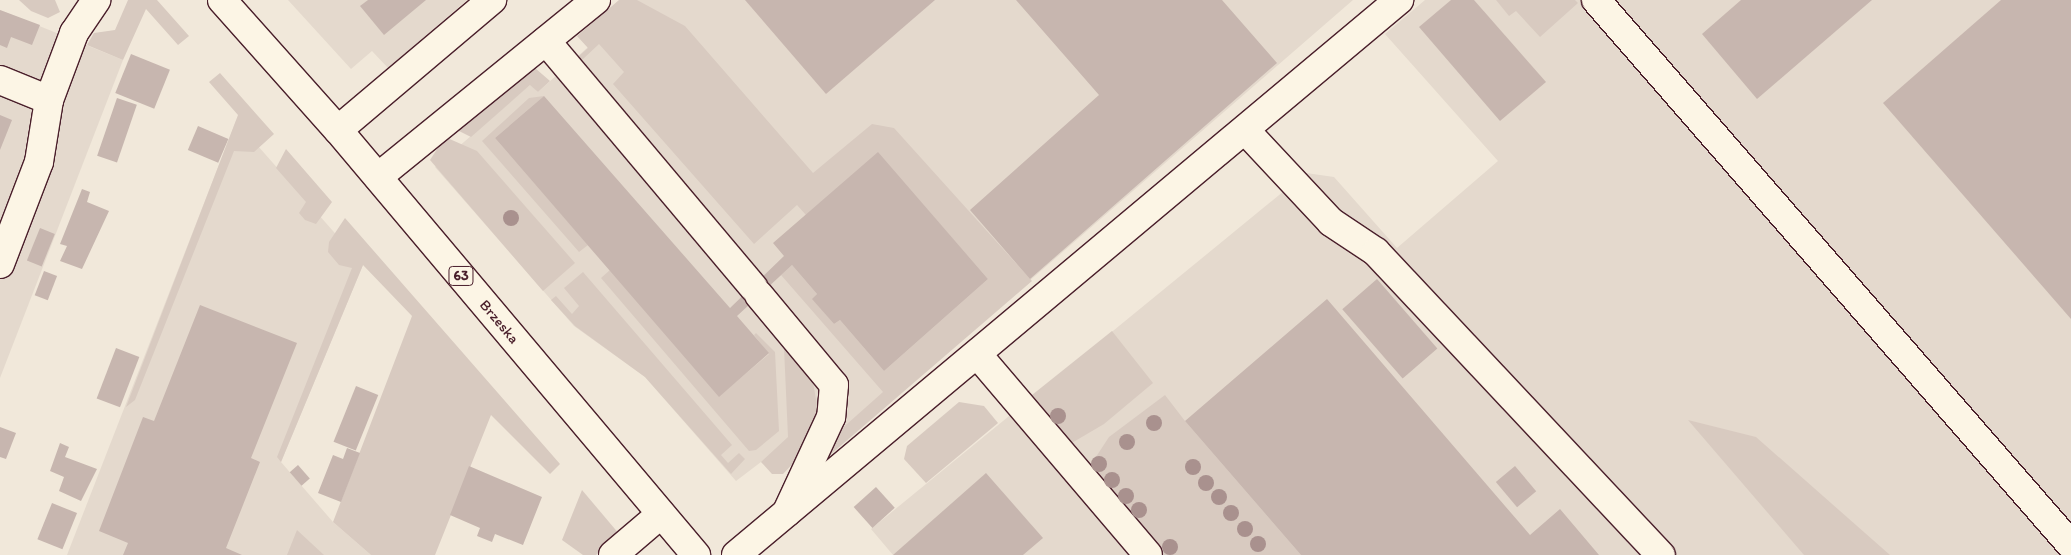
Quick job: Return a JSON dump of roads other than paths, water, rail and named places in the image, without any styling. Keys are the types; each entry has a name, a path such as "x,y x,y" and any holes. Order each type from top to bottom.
{"main road":[{"path":"0,264 40,162 49,100 74,33 96,0"},
{"name":"Brzeska","path":"222,0 338,130 696,555"},
{"path":"338,130 492,0"},
{"path":"378,177 596,0"},
{"path":"736,555 786,516 1399,0"},
{"path":"1596,0 2071,545"},
{"path":"546,41 834,385 831,417 786,516"},
{"path":"0,80 49,100"},
{"path":"1245,130 1331,222 1376,252 1661,555"},
{"path":"978,355 1148,555"},
{"path":"613,555 660,514"}]}
